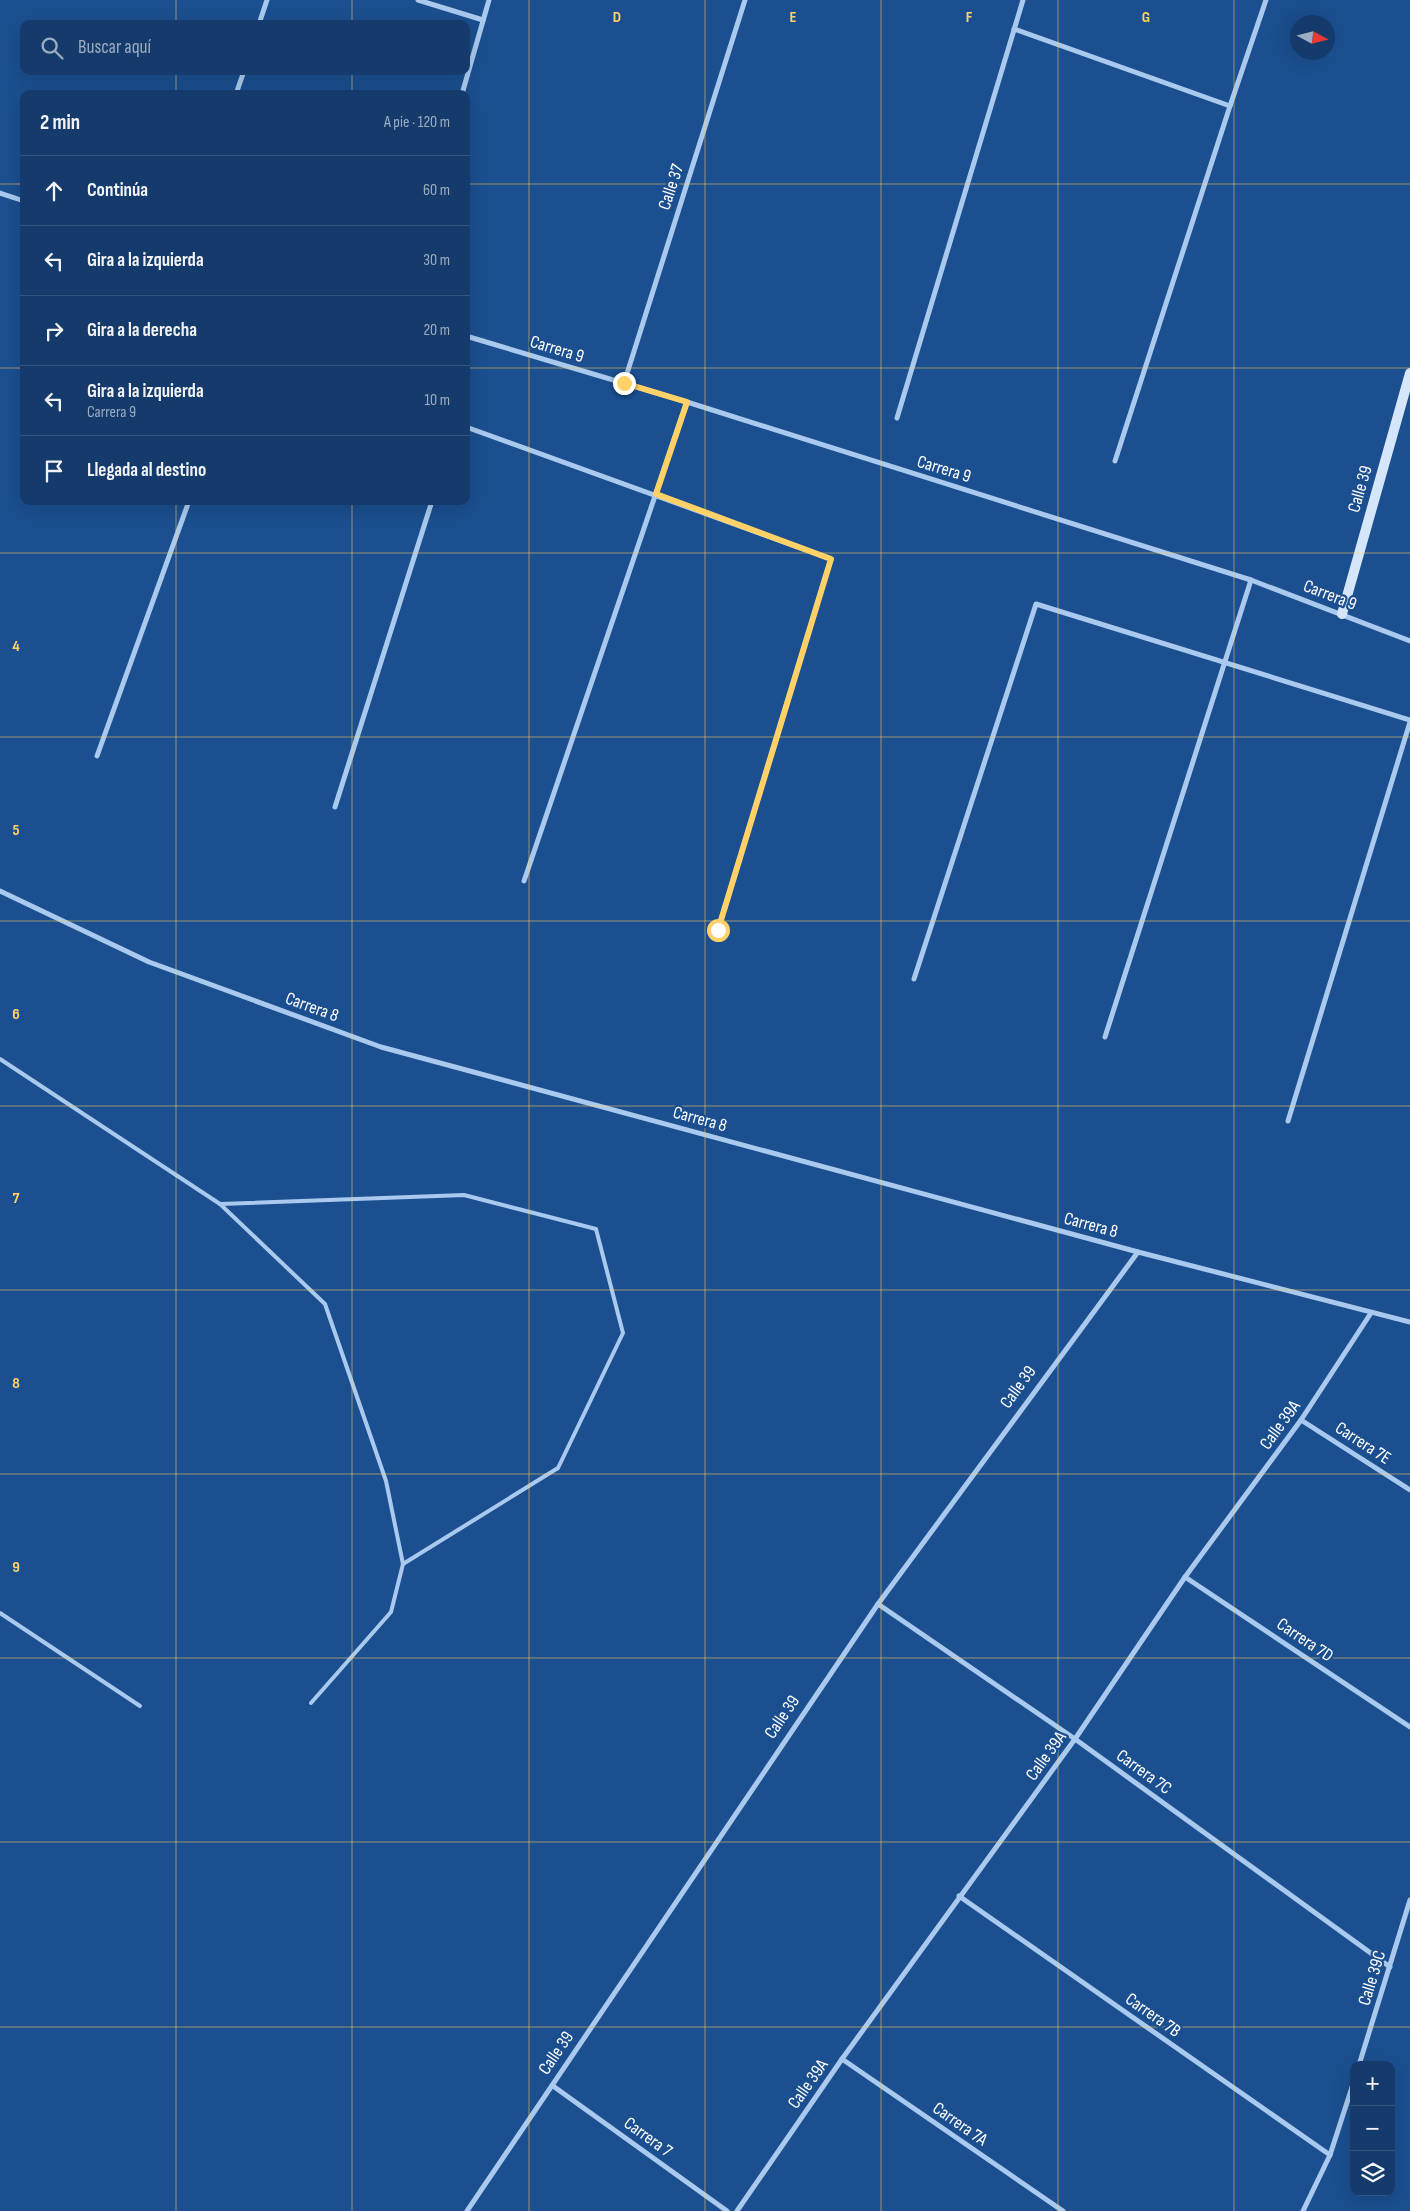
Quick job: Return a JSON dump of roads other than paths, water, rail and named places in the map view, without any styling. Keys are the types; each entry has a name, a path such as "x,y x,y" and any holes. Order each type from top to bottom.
{"street":[{"path":"260,20 267,0"},
{"path":"418,0 483,20"},
{"path":"470,66 489,0"},
{"name":"Calle 37","path":"624,383 745,0"},
{"path":"897,418 1023,0"},
{"path":"1115,461 1266,0"},
{"path":"1014,29 1230,106"},
{"path":"237,90 243,75"},
{"path":"463,90 467,75"},
{"path":"0,193 20,200"},
{"name":"Carrera 9","path":"470,337 687,402 1251,580 1410,641"},
{"name":"Calle 39","path":"1342,614 1410,373"},
{"path":"524,881 687,402"},
{"path":"470,428 656,494 831,559 718,930"},
{"path":"97,756 188,505"},
{"path":"335,807 431,505"},
{"path":"1105,1037 1251,580"},
{"path":"914,980 1036,604 1410,721 1288,1121"},
{"name":"Carrera 8","path":"0,891 149,962 381,1047 1138,1252 1410,1322"},
{"name":"Calle 39","path":"467,2211 878,1604 1138,1252"},
{"name":"Calle 39A","path":"737,2211 842,2059 1075,1739 1185,1577 1301,1420 1372,1313"},
{"name":"Carrera 7E","path":"1301,1420 1410,1490"},
{"name":"Carrera 7D","path":"1185,1577 1410,1726"},
{"name":"Carrera 7C","path":"878,1604 1075,1739 1390,1967"},
{"name":"Carrera 7B","path":"960,1896 1330,2156"},
{"name":"Calle 39C","path":"1360,2061 1410,1900"},
{"name":"Carrera 7A","path":"842,2059 1063,2211"},
{"name":"Carrera 7","path":"553,2086 727,2211"},
{"path":"1303,2211 1330,2156 1350,2094"}],"lane":[{"path":"0,1059 220,1204 325,1304 386,1482 403,1564 391,1612 311,1704"},
{"path":"220,1204 464,1195 596,1229 622,1333 558,1468 403,1564"},
{"path":"0,1613 140,1706"}]}
